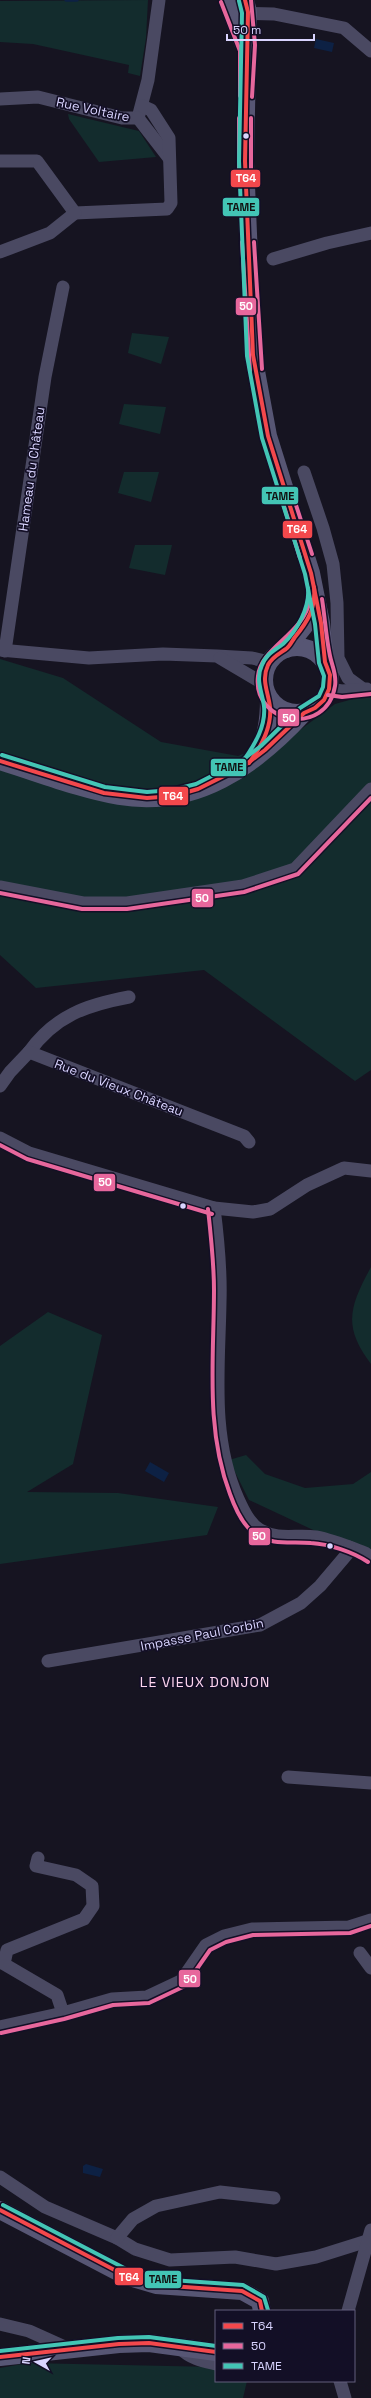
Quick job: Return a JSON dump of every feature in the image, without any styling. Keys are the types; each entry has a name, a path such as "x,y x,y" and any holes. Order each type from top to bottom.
{"main road":[{"path":"0,761 76,785 120,796 149,797 176,795 201,790 246,767 304,713 315,708 324,700 329,689 330,675 325,662 321,623 311,572 268,436 253,355 245,161 248,55 238,6"},
{"path":"286,649 310,619 316,601"},
{"path":"246,767 262,747 269,719 264,673 269,662 276,654 286,649 301,647 314,652 325,662"},
{"path":"266,692 279,709 291,713 304,713"},
{"path":"0,2210 126,2276 156,2285 242,2291 260,2301 262,2310"},
{"path":"0,2357 119,2344 149,2343 215,2352"}],"street":[{"name":"Rue Voltaire","path":"0,99 38,97 122,118 140,112 148,80 159,0"},
{"path":"238,6 344,28 371,51"},
{"path":"0,252 50,233 75,213 167,210 171,203 169,138 151,110 140,112"},
{"path":"0,161 37,161 75,213"},
{"path":"273,259 320,245 371,233"},
{"name":"Hameau du Château","path":"2,651 45,377 63,287"},
{"path":"304,472 323,528 333,564 337,603 338,658 348,678 367,689"},
{"path":"2,651 89,658 163,654 217,656 252,658 269,662"},
{"path":"217,656 266,692"},
{"path":"329,689 342,691 367,689"},
{"path":"0,887 83,903 127,903 243,886 295,869 371,789"},
{"path":"0,1086 10,1072 29,1052 48,1028 62,1019 90,1007 129,997"},
{"name":"Rue du Vieux Château","path":"29,1052 244,1136 250,1142"},
{"path":"0,1138 29,1153 214,1208 259,1211 270,1209 307,1185 344,1168 371,1171"},
{"path":"214,1208 218,1237 220,1301 218,1356 219,1431 227,1475 243,1511 258,1529 276,1537 288,1538 304,1535 349,1548 371,1557"},
{"name":"Impasse Paul Corbin","path":"48,1661 260,1625 306,1599 320,1586 348,1553 349,1548"},
{"path":"288,1777 371,1783"},
{"path":"38,1858 36,1866 76,1875 92,1886 93,1906 84,1919 7,1950 4,1964 56,1995 63,2013"},
{"path":"0,2027 63,2013 112,1999 147,1997 181,1981 206,1945 224,1936 252,1929 349,1927 371,1920"},
{"path":"360,1954 371,1968"},
{"path":"0,2177 45,2206 117,2238 135,2249 170,2260 235,2257 276,2264 316,2257 369,2235 366,2266 348,2310"},
{"path":"117,2238 133,2219 156,2206 220,2192 274,2198"},
{"path":"0,2324 29,2331 69,2349"},
{"path":"178,2346 187,2355 215,2364"},
{"path":"340,2382 344,2398"}],"green space":[{"path":"148,0 146,38 140,76 128,73 129,65 33,44 0,42 0,1"},
{"path":"68,114 139,131 156,157 99,162 69,119"},
{"path":"132,333 169,337 161,364 128,353"},
{"path":"124,404 166,407 160,434 119,424"},
{"path":"124,472 159,472 151,502 118,493"},
{"path":"135,545 172,545 165,575 129,568"},
{"path":"0,659 63,678 161,742 238,756 296,733 335,704 371,694 371,1070 355,1081 204,970 36,988 0,955"},
{"path":"371,1267 371,1364 362,1351 356,1338 352,1316 358,1293"},
{"path":"48,1312 102,1335 73,1464 27,1492 118,1493 218,1507 207,1535 0,1564 0,1346"},
{"path":"246,1455 265,1474 305,1488 353,1484 371,1472 371,1557 249,1500 229,1460"},
{"path":"28,2363 215,2367 215,2382 247,2382 243,2398 0,2398 0,2368"}],"water":[{"path":"316,39 334,43 332,52 314,48"},
{"path":"150,1462 169,1473 164,1482 145,1471"},
{"path":"86,2164 103,2169 100,2177 83,2173 83,2166"}],"waterway":[{"path":"66,0 77,0"}],"transit line":[{"name":"T64","path":"0,761 104,793 147,798 174,796 198,789 244,766 265,750 304,713 315,708 324,700 329,689 330,675 325,662 321,623 311,573 268,436 253,355 245,161 248,12 245,0"},
{"name":"50","path":"251,0 255,45 252,97"},
{"name":"TAME","path":"2,755 105,787 147,792 172,790 196,784 241,761 261,746 300,708 319,696 323,687 324,676 319,663 315,624 305,574 262,438 247,356 239,161 242,13 239,1"},
{"name":"50","path":"221,2 240,51 240,96"},
{"name":"50","path":"239,118 239,172"},
{"name":"50","path":"251,118 251,171"},
{"name":"50","path":"242,242 250,371"},
{"name":"50","path":"254,242 262,369"},
{"name":"50","path":"294,499 312,554"},
{"name":"50","path":"283,503 300,558"},
{"name":"T64","path":"249,763 265,736 269,722 270,707 265,681 266,670 270,662 289,646 307,620 314,601 314,587"},
{"name":"TAME","path":"244,760 256,741 263,721 264,706 259,681 260,670 268,655 283,644 298,626 305,611 308,588"},
{"name":"50","path":"310,600 306,612 300,622 274,648 261,666 258,676 259,693 266,705 278,714 291,718 306,718 319,713 329,702 335,686 335,674 329,649 322,599"},
{"name":"50","path":"328,695 342,697 371,694"},
{"name":"50","path":"0,893 82,909 127,909 244,892 298,874 371,798"},
{"name":"50","path":"0,1145 27,1159 212,1214"},
{"name":"50","path":"208,1209 214,1280 212,1367 214,1419 222,1469 237,1510 246,1526 262,1538 275,1542 325,1545 348,1552 368,1562"},
{"name":"50","path":"1,2033 64,2019 113,2005 149,2003 185,1986 210,1950 226,1942 253,1935 350,1933 371,1926"},
{"name":"TAME","path":"3,2205 128,2270 157,2279 243,2285 264,2297 268,2310"},
{"name":"T64","path":"0,2210 126,2276 156,2285 242,2291 260,2301 262,2310"},
{"name":"TAME","path":"0,2351 118,2338 149,2337 215,2346"},
{"name":"T64","path":"0,2357 119,2344 149,2343 215,2352"}],"district":[{"name":"LE VIEUX DONJON","path":"205,1682"}]}
